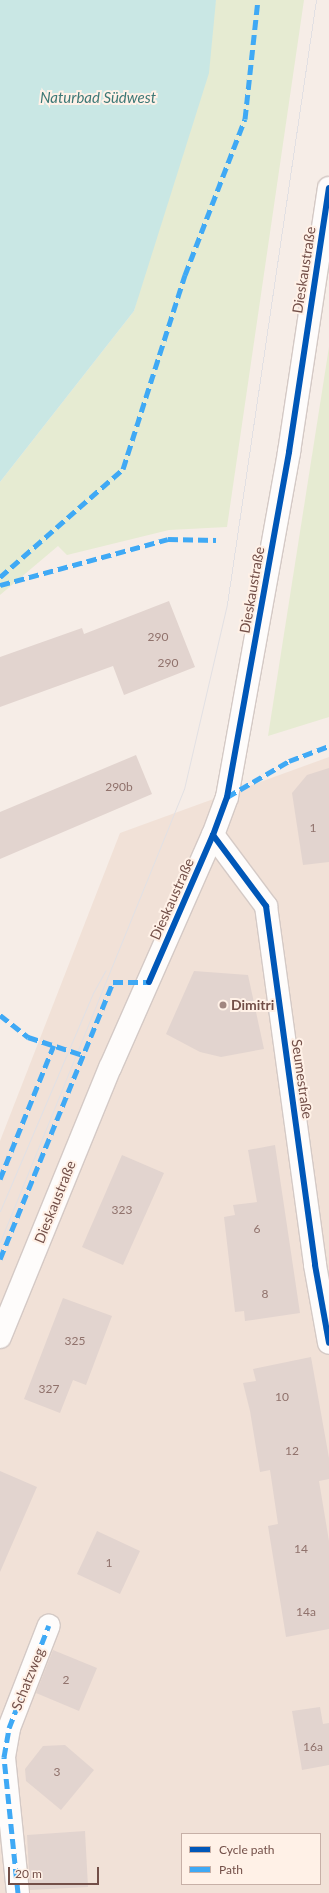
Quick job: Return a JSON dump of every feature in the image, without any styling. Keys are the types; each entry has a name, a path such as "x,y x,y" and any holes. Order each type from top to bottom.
{"main road":[{"name":"Dieskaustraße","path":"0,1337 110,1068 213,835 226,797 289,452 329,188"},
{"name":"Seumestraße","path":"213,835 266,906 315,1265 329,1343"},
{"name":"Schatzweg","path":"18,1893 2,1756 9,1728 49,1625"}],"shaded area":[{"path":"329,757 329,1893 0,1893 0,1141 120,833"}],"green space":[{"path":"216,0 304,0 227,527 169,530 67,555 58,546 0,595 0,482 134,311"},
{"path":"329,347 329,717 268,736"}],"water":[{"name":"Naturbad Südwest","path":"0,0 216,0 209,73 134,311 0,482"}],"building":[{"path":"169,601 195,667 124,695 113,666 0,707 0,657 82,628 84,634"},
{"path":"136,755 152,794 0,859 0,812"},
{"path":"329,768 329,862 303,865 292,793 307,775"},
{"path":"194,971 248,975 264,1049 221,1057 200,1052 166,1034"},
{"path":"275,1145 300,1313 245,1321 244,1311 235,1312 224,1217 235,1215 233,1205 257,1202 248,1150"},
{"path":"122,1155 164,1173 123,1265 82,1247"},
{"path":"63,1298 112,1316 86,1385 73,1380 60,1413 24,1399"},
{"path":"311,1357 329,1458 329,1479 319,1481 329,1541 329,1629 286,1637 268,1526 278,1524 270,1470 260,1472 250,1411 243,1383 256,1381 253,1369"},
{"path":"0,1471 37,1487 0,1572"},
{"path":"97,1531 140,1551 120,1594 77,1574"},
{"path":"53,1650 97,1668 79,1711 36,1693"},
{"path":"320,1707 323,1724 329,1723 329,1765 302,1770 292,1711"},
{"path":"65,1745 94,1770 61,1810 26,1781 25,1769 43,1746"},
{"path":"85,1831 88,1887 30,1890 27,1835"}],"tram line":[{"path":"0,1242 184,789 227,604 316,0"},
{"path":"0,1211 93,993 106,970"}],"marked path":[{"path":"0,577 123,469 185,275 245,119 258,0"},
{"path":"0,585 168,539 216,540"},
{"path":"227,797 289,761 329,746"},
{"path":"0,1259 113,982 149,982"},
{"path":"0,1015 28,1037 83,1055"},
{"path":"0,1179 54,1045"},
{"path":"18,1893 4,1757 9,1728 49,1625"}],"cycle path":[{"path":"149,982 213,835 227,797 289,452 329,188"},
{"path":"213,835 266,906 315,1265 329,1343"}],"place":[{"name":"Dimitri","path":"223,1005"}]}
